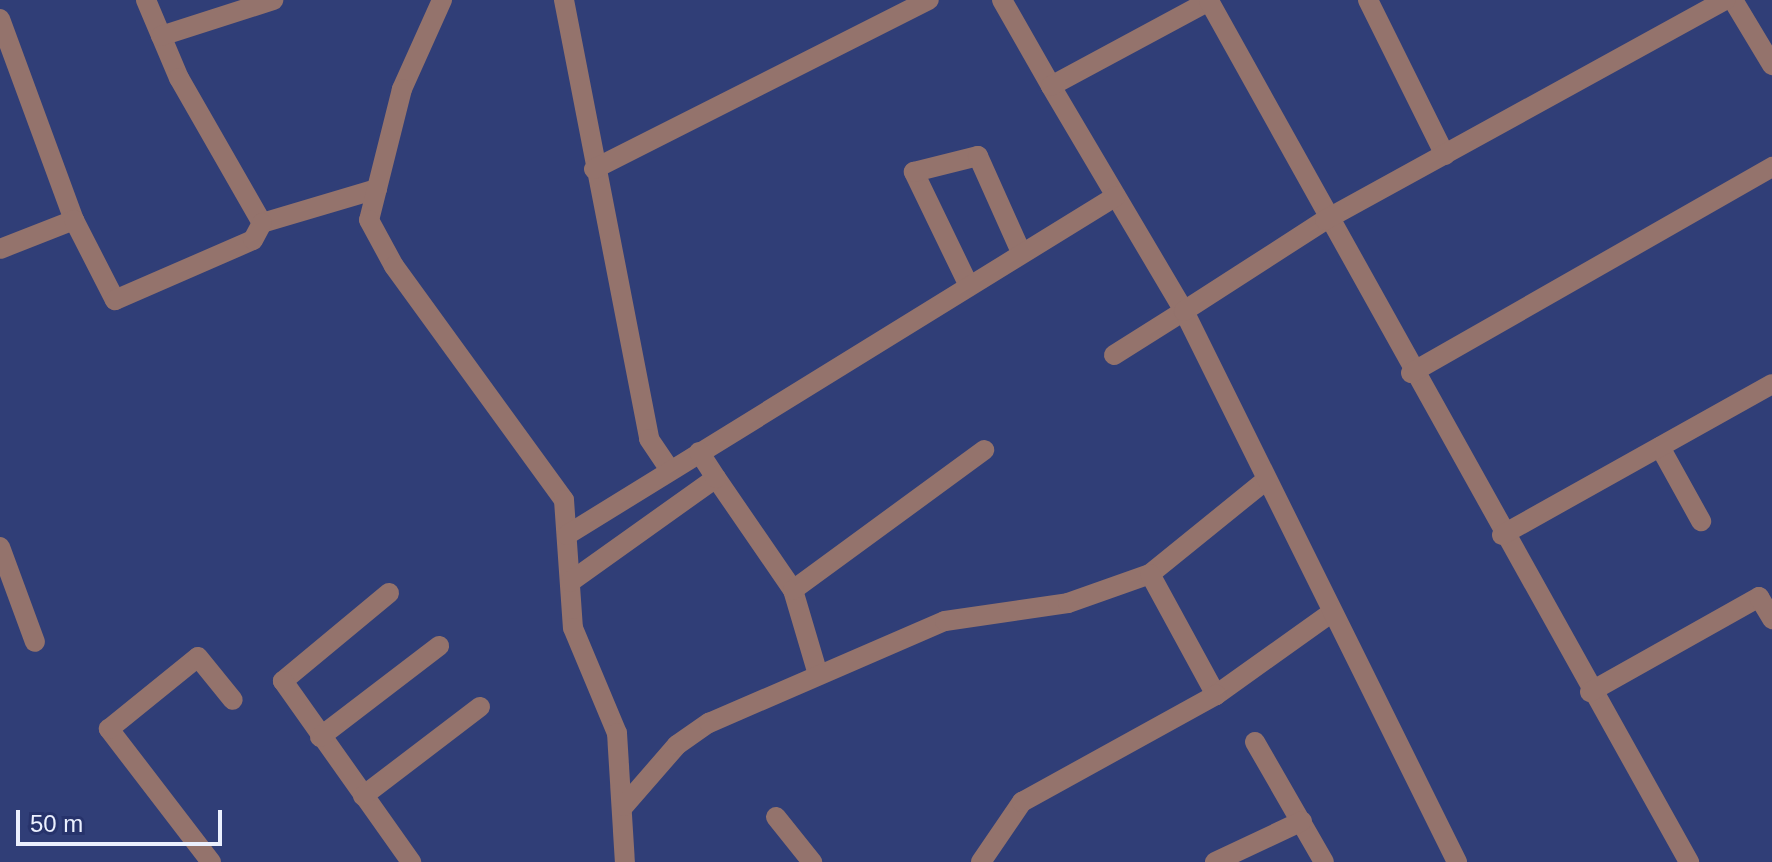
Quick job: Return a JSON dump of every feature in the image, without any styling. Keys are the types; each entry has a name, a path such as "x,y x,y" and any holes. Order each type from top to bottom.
{"street":[{"path":"146,0 161,36 262,223"},
{"path":"161,36 273,0"},
{"path":"442,0 402,89 369,220 394,266 564,500 573,628 617,733 624,806 625,862"},
{"path":"564,0 594,169 649,439 670,470"},
{"path":"594,169 929,0"},
{"path":"1002,0 1184,311 1265,481 1457,862"},
{"path":"1051,86 1210,0 1325,220 1689,862"},
{"path":"1368,0 1445,155"},
{"path":"1114,355 1325,220 1726,0"},
{"path":"1733,0 1772,65"},
{"path":"0,19 74,220 115,300 253,240 262,223 377,189"},
{"path":"969,286 914,172 978,156 1021,252"},
{"path":"1411,373 1772,167"},
{"path":"567,535 1116,196"},
{"path":"0,249 74,220"},
{"path":"1502,535 1772,384"},
{"path":"1660,447 1701,521"},
{"path":"793,590 984,450"},
{"path":"699,452 793,590 817,671"},
{"path":"570,582 716,478"},
{"path":"624,806 677,745 817,671 931,625 1068,603 1150,574 1265,481"},
{"path":"0,547 35,642"},
{"path":"1150,574 1216,695"},
{"path":"389,593 283,681 411,862"},
{"path":"1590,692 1766,593 1772,619"},
{"path":"981,862 1022,802 1216,695 1331,613"},
{"path":"320,737 439,646"},
{"path":"211,862 109,729 198,657 233,700"},
{"path":"363,796 480,707"},
{"path":"1255,742 1324,862"},
{"path":"776,817 812,862"},
{"path":"1215,862 1302,821"}]}
